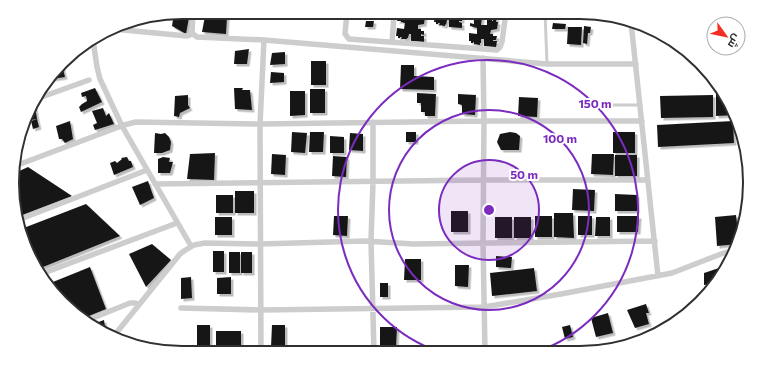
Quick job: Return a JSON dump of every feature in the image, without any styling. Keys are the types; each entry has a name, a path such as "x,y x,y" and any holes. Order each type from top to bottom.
{"street":[{"path":"193,19 193,34"},
{"path":"346,19 345,34 351,39 497,50 502,42 505,19"},
{"path":"392,42 394,19"},
{"path":"632,28 658,276"},
{"path":"123,30 187,36 193,34 197,36 264,40 547,64 636,64"},
{"path":"261,346 260,124 264,40"},
{"path":"94,46 100,79 122,126 191,246"},
{"path":"483,58 485,346"},
{"path":"44,96 89,80"},
{"path":"20,164 122,126 142,122 260,124 484,121 642,121"},
{"path":"373,122 371,241 374,346"},
{"path":"23,218 147,170"},
{"path":"155,184 484,180 648,180"},
{"path":"46,272 177,223"},
{"path":"117,332 180,254 191,246 197,244 260,244 352,241 413,244 654,241"},
{"path":"181,308 261,310 484,307 672,273 727,252"},
{"path":"92,318 130,303 139,304"}],"lane":[{"path":"546,19 547,64"},
{"path":"581,105 640,104"}],"building":[{"path":"173,19 189,19 186,34 172,26"},
{"path":"204,19 227,19 226,34 202,32"},
{"path":"398,19 425,19 424,24 418,25 418,29 424,31 424,35 421,34 421,36 424,36 424,42 411,41 411,34 409,34 407,39 401,39 402,37 398,38 398,36 396,36 397,28 404,29 405,23 397,21"},
{"path":"434,19 462,19 462,21 459,22 462,23 462,28 449,27 449,20 447,20 445,26 434,22"},
{"path":"482,19 481,25 487,25 487,19 492,19 493,21 493,19 497,19 497,29 491,30 490,34 497,36 496,40 493,40 497,41 496,47 484,46 484,39 481,39 480,45 469,41 469,33 477,34 477,28 470,26 470,23 474,24 474,20 471,20"},
{"path":"366,21 374,21 373,27 365,27"},
{"path":"553,23 566,24 565,29 552,29"},
{"path":"584,26 591,27 590,33 588,33 587,44 583,43"},
{"path":"568,27 582,27 581,45 567,44"},
{"path":"249,49 247,64 234,64 235,51"},
{"path":"285,52 285,64 270,65 272,53"},
{"path":"311,61 326,61 326,85 311,85"},
{"path":"401,65 414,65 414,76 434,77 434,90 400,89"},
{"path":"64,71 65,77 57,78"},
{"path":"271,72 284,73 284,82 270,83"},
{"path":"95,88 102,102 81,112 79,107 87,101 86,96 82,97 81,93"},
{"path":"234,88 250,90 252,110 235,109"},
{"path":"310,89 325,89 325,113 310,113"},
{"path":"290,91 305,91 305,115 290,116"},
{"path":"417,93 436,94 435,116 425,116 425,112 421,112 421,103 417,103"},
{"path":"458,94 476,95 475,115 462,114 462,105 458,104"},
{"path":"716,94 729,115 716,116"},
{"path":"188,95 188,105 190,108 180,113 179,117 174,116 175,96"},
{"path":"713,95 713,117 661,118 660,96"},
{"path":"519,97 538,98 537,117 518,116"},
{"path":"103,108 106,116 109,113 114,124 95,130 93,125 97,123 92,111"},
{"path":"36,111 37,119 31,120"},
{"path":"37,119 39,127 33,129 31,121"},
{"path":"70,121 73,139 65,143 62,139 59,139 56,126"},
{"path":"731,121 734,143 658,147 657,125"},
{"path":"292,132 307,133 305,153 291,152"},
{"path":"310,132 324,132 323,152 309,152"},
{"path":"406,132 416,132 416,142 406,142"},
{"path":"510,132 516,133 520,136 519,150 501,150 497,142 500,134"},
{"path":"613,132 635,132 635,153 613,153"},
{"path":"155,133 165,133 169,137 171,142 170,150 162,153 154,153"},
{"path":"350,133 363,134 363,151 349,150"},
{"path":"330,136 344,137 344,153 330,153"},
{"path":"215,153 214,180 187,179 190,154"},
{"path":"272,154 286,155 285,175 271,174"},
{"path":"592,154 614,154 613,175 591,174"},
{"path":"615,155 637,155 637,176 615,176"},
{"path":"333,156 347,157 346,177 332,176"},
{"path":"127,157 129,161 131,161 133,167 114,175 110,163 115,161 117,163 122,159 121,158"},
{"path":"163,157 170,158 169,162 173,162 170,173 158,173 158,159"},
{"path":"28,167 72,196 22,215 19,193 19,171"},
{"path":"148,181 154,198 140,205 132,187"},
{"path":"573,189 595,190 594,211 572,210"},
{"path":"235,191 254,191 254,213 235,213"},
{"path":"615,194 637,195 637,211 615,211"},
{"path":"216,195 233,195 233,213 216,213"},
{"path":"86,204 120,236 43,267 31,245 26,227"},
{"path":"451,211 468,211 468,232 451,232"},
{"path":"554,213 573,213 574,238 554,237"},
{"path":"736,215 737,224 731,245 717,246 715,217"},
{"path":"334,216 348,216 347,236 333,235"},
{"path":"535,216 552,216 552,237 535,237"},
{"path":"578,216 592,216 592,235 578,235"},
{"path":"617,216 639,216 638,232 617,232"},
{"path":"215,217 232,217 232,235 215,235"},
{"path":"495,217 512,217 512,238 495,238"},
{"path":"514,217 531,217 531,238 514,238"},
{"path":"596,217 610,217 610,236 595,236"},
{"path":"152,244 171,260 146,287 129,254"},
{"path":"213,251 224,251 224,272 213,272"},
{"path":"229,252 240,252 240,273 229,273"},
{"path":"241,252 252,252 252,273 241,273"},
{"path":"496,256 512,257 511,268 496,267"},
{"path":"405,259 421,259 421,280 404,280"},
{"path":"455,265 469,265 468,287 455,286"},
{"path":"90,267 106,309 89,316 67,298 53,282"},
{"path":"534,268 537,291 492,296 490,273"},
{"path":"718,268 709,282 704,285 704,273"},
{"path":"191,277 192,298 181,299 181,278"},
{"path":"231,277 231,294 217,294 217,278"},
{"path":"380,283 388,283 388,297 380,297"},
{"path":"646,304 649,313 646,313 649,324 635,328 627,310"},
{"path":"608,313 613,333 596,337 591,318"},
{"path":"104,320 105,326 101,324 98,322"},
{"path":"197,325 210,325 210,346 197,346"},
{"path":"272,325 285,325 285,346 271,346"},
{"path":"570,325 573,337 565,339 562,327"},
{"path":"380,327 397,327 396,346 380,346"},
{"path":"216,331 241,331 241,346 216,346"}]}
